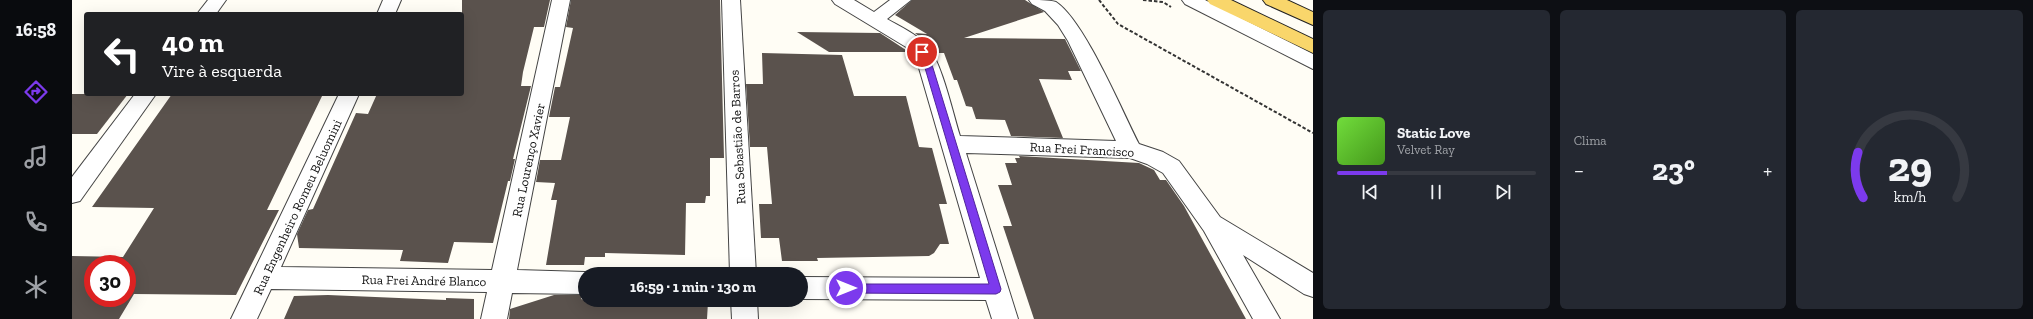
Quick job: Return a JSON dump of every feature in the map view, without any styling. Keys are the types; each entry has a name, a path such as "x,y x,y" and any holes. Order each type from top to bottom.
{"main road":[{"path":"1216,0 1313,46"},
{"path":"1272,0 1313,19"}],"street":[{"path":"208,12 217,0"},
{"path":"387,12 392,0"},
{"name":"Rua Lourenço Xavier","path":"494,319 561,0"},
{"name":"Rua Sebastião de Barros","path":"731,0 743,267"},
{"path":"841,0 913,43 922,52 929,68 953,144 1005,319"},
{"path":"874,20 902,0"},
{"path":"1038,0 1051,7 1064,21 1077,40 1131,150"},
{"path":"1191,0 1313,62"},
{"path":"72,194 145,96"},
{"name":"Rua Engenheiro Romeu Beluomini","path":"244,319 348,96"},
{"name":"Rua Frei Francisco","path":"953,144 1131,150 1156,158 1171,167 1212,224 1267,319"},
{"path":"1212,224 1313,286"},
{"name":"Rua Frei André Blanco","path":"264,278 578,283"},
{"path":"808,288 996,289"},
{"path":"744,307 745,319"}],"path":[{"path":"1099,0 1118,24 1313,133"},
{"path":"1143,0 1162,2"}],"building":[{"path":"462,0 550,0 544,27 534,27 523,72 521,86 531,86 513,159 515,159 510,181 508,181 493,243 454,242 448,263 400,261 403,250 299,248 297,234 308,210 313,209 356,113 368,114 376,96 464,96 464,12 462,12"},
{"path":"571,0 720,0 724,158 710,158 710,196 706,196 705,203 686,203 685,255 605,253 605,257 585,257 584,265 546,265 557,200 551,200 555,183 536,182 540,160 561,160 570,117 549,117 555,87 560,87 573,28 566,27"},
{"path":"912,0 1025,0 1044,12 964,38 1065,39 1081,71 1068,71 1072,80 1039,79 1063,138 1011,136 1005,120 976,119 972,107 966,106 957,80 954,80 944,53 934,53 925,41 915,33 927,34 895,15"},
{"path":"797,32 880,33 909,52 829,52"},
{"path":"762,53 842,55 854,96 906,96 919,147 932,148 947,204 939,204 949,244 940,244 934,253 929,256 817,258 818,261 782,261 779,238 761,238 759,204 772,204 767,147 750,147 746,84 763,84"},
{"path":"72,94 84,94 84,96 126,96 97,134 72,134"},
{"path":"171,96 322,96 267,210 279,210 236,295 136,294 136,255 124,255 154,208 92,207"},
{"path":"1019,156 1139,163 1154,170 1160,180 1166,180 1184,206 1246,319 1034,319 1003,226 1012,226 998,185 1012,185 1005,163 1017,163 1015,158 1020,158"},
{"path":"72,256 84,256 84,307 126,307 119,319 72,319"},
{"path":"328,295 446,300 446,298 474,299 474,319 284,319 294,296"},
{"path":"554,295 578,295 578,307 708,307 707,319 509,319 510,309"}],"route":[{"path":"846,288 996,289 929,68 922,52"}]}
